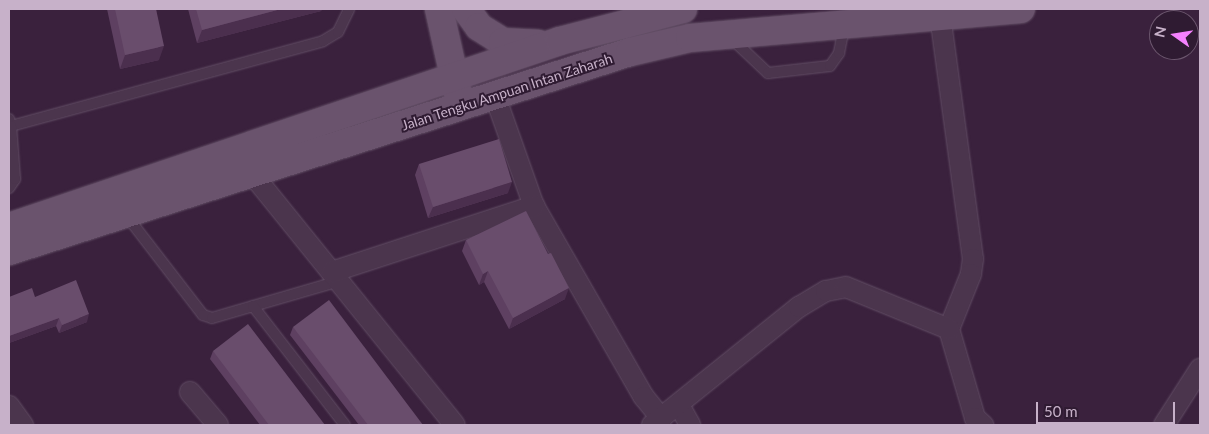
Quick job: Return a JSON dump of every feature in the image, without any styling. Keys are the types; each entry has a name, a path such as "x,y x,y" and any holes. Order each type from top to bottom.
{"main road":[{"path":"466,9 479,27 504,42 524,46 560,41"},
{"path":"9,227 560,41 683,9"},
{"name":"Jalan Tengku Ampuan Intan Zaharah","path":"9,251 461,108 630,52 690,38 1021,9"},
{"path":"440,15 461,108"},
{"path":"394,97 418,83 429,67 440,15"}],"street":[{"path":"940,15 973,259 971,274 949,329 975,418 983,425"},
{"path":"495,96 534,206 657,422 799,307 826,291 846,287 949,329"},
{"path":"254,174 455,425"},
{"path":"335,276 534,206"},
{"path":"1164,425 1200,369"},
{"path":"190,392 218,425"},
{"path":"679,405 690,425"}],"lane":[{"path":"9,188 15,179 10,122 323,41 338,32 349,9"},
{"path":"728,35 768,73 830,66 839,52 845,24"},
{"path":"125,215 203,315 212,318 253,306 335,276"},
{"path":"253,306 345,425"}],"building":[{"path":"115,9 156,9 164,46 125,55"},
{"path":"196,9 281,9 202,30"},
{"path":"499,139 512,182 433,207 419,164"},
{"path":"526,211 548,254 551,253 569,288 513,318 488,271 483,274 466,240"},
{"path":"76,280 89,314 62,325 59,318 9,336 9,297 32,288 35,297"},
{"path":"329,300 423,425 368,425 293,327"},
{"path":"248,324 325,425 269,425 213,351"}]}
